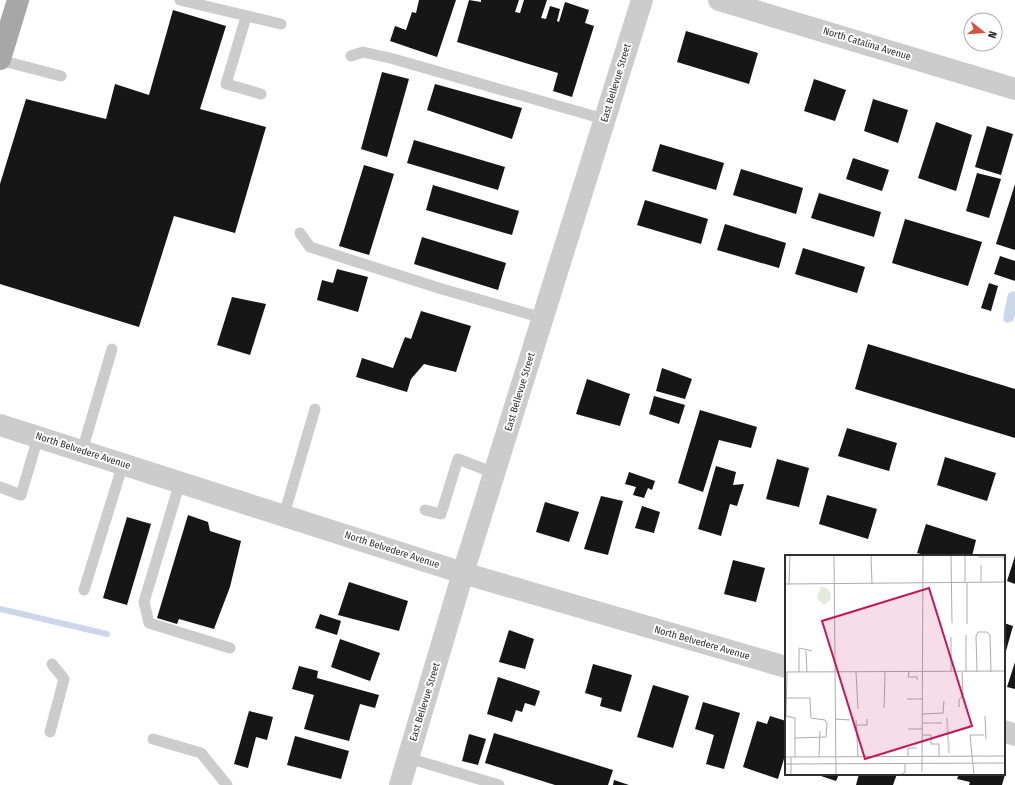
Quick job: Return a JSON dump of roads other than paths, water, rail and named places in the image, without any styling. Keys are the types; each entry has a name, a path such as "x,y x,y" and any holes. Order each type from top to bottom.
{"main road":[{"path":"0,59 18,0"}],"street":[{"name":"East Bellevue Street","path":"400,785 494,472 642,0"},
{"name":"North Catalina Avenue","path":"719,0 1015,88"},
{"name":"North Belvedere Avenue","path":"0,425 463,573 785,667"},
{"path":"1005,732 1015,735"}],"lane":[{"path":"180,0 246,17 281,24"},
{"path":"246,17 226,84 261,94"},
{"path":"351,56 363,52 390,58 604,120"},
{"path":"0,59 61,76"},
{"path":"300,233 310,247 442,289 543,318"},
{"path":"82,451 112,349"},
{"path":"284,515 315,408"},
{"path":"0,487 21,495 38,437"},
{"path":"425,510 442,514 458,459 494,472"},
{"path":"84,590 122,464"},
{"path":"180,482 144,602 149,623 230,648"},
{"path":"50,732 64,679 52,664"},
{"path":"153,739 201,752 227,785"},
{"path":"408,758 499,785"}],"water":[{"path":"1012,291 1015,292 1015,315 1013,321 1007,323 1004,321 1004,312 1008,294"}],"waterway":[{"path":"0,609 107,634"}]}
